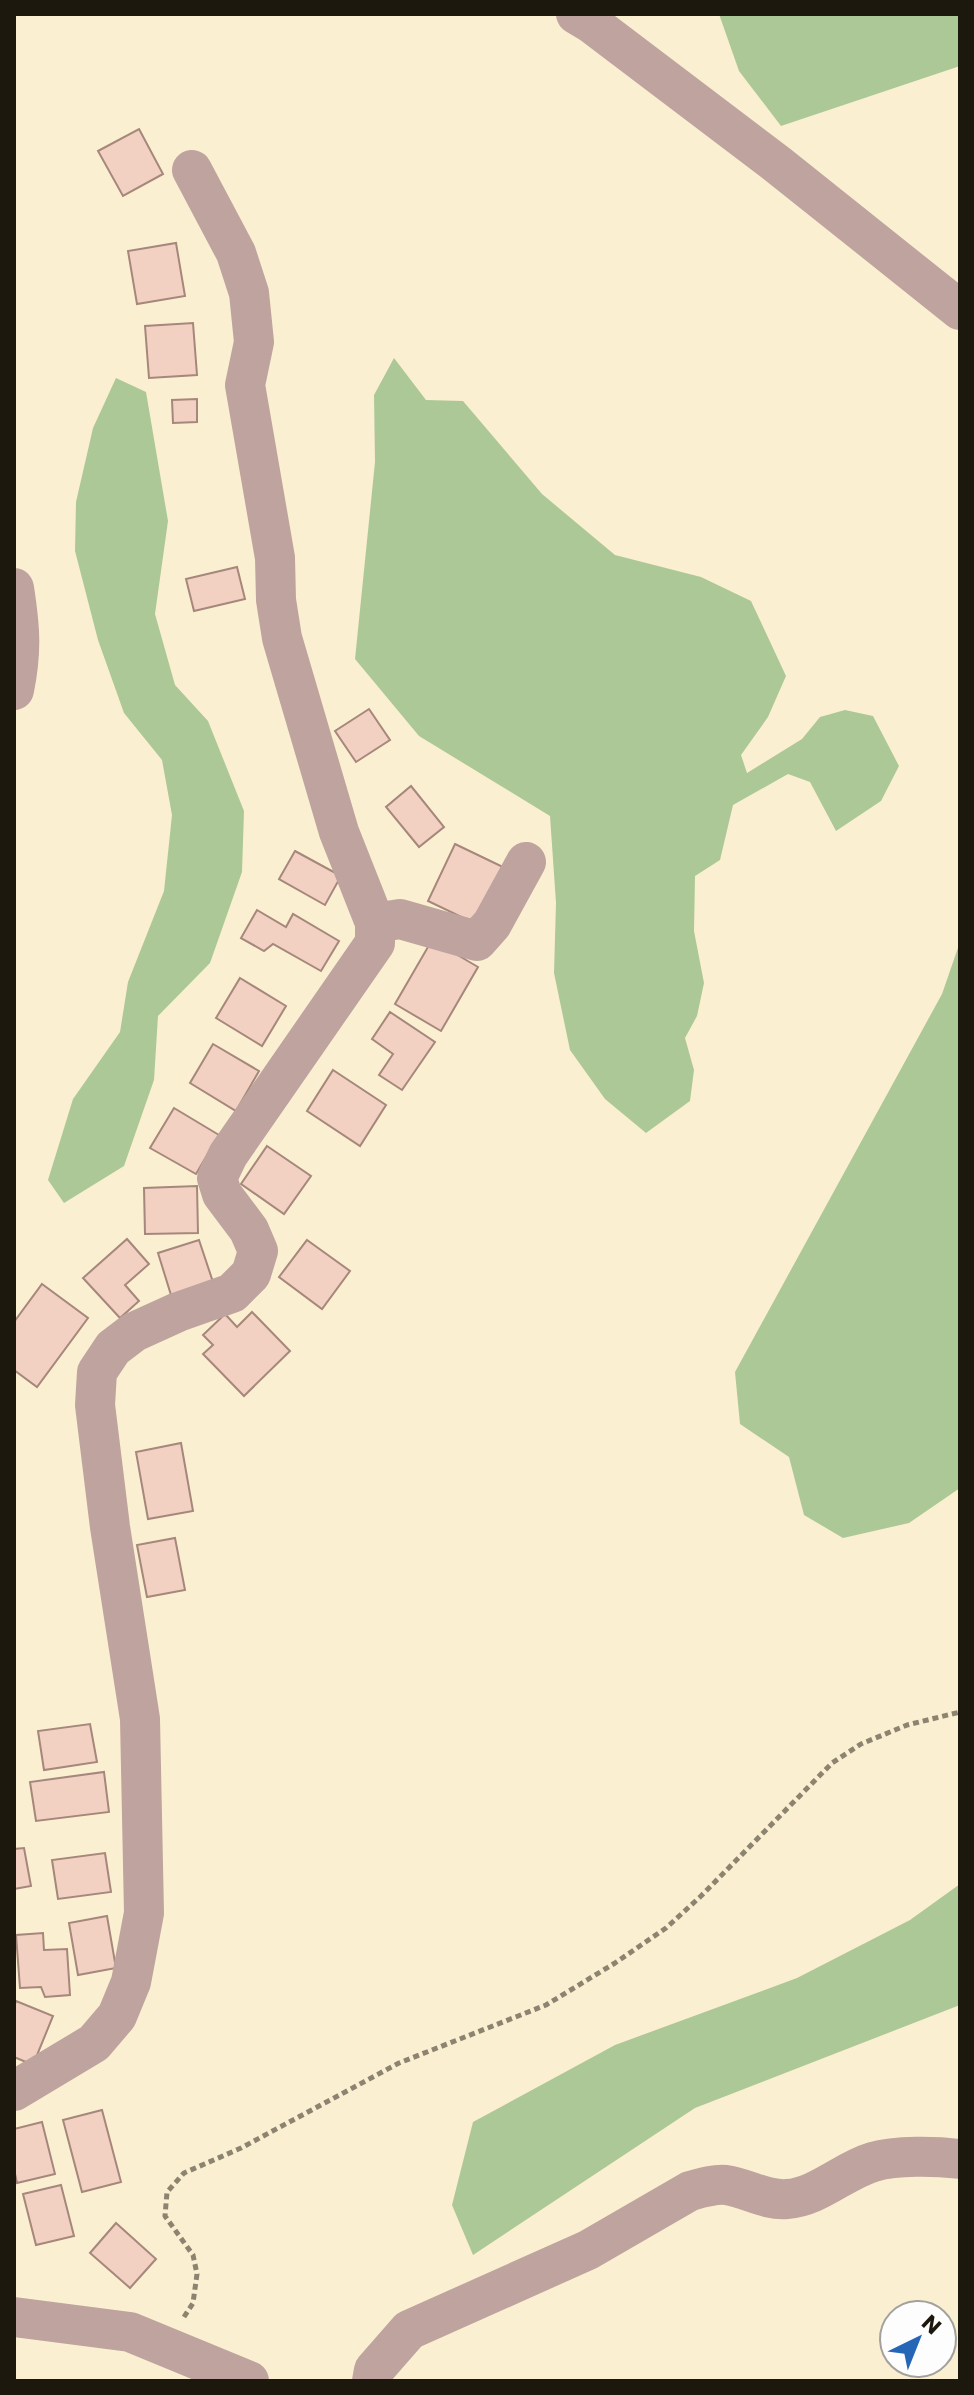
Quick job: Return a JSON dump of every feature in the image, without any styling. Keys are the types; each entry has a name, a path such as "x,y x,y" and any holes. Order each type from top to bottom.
{"street":[{"path":"576,14 777,164 960,310"},
{"path":"14,2091 94,2043 117,2016 131,1982 144,1913 140,1719 110,1527 95,1405 97,1372 113,1348 134,1332 232,1293 251,1274 258,1251 249,1230 222,1194 217,1178 228,1155 375,943 375,923 339,832 282,638 276,600 275,558 245,385 254,342 249,293 236,253 192,170"},
{"path":"14,588 21,630 20,662 14,690"},
{"path":"375,923 400,919 477,941 492,924 526,862"},
{"path":"372,2381 374,2370 409,2330 588,2250 690,2191 725,2185 764,2196 783,2199 800,2197 874,2162 932,2156 960,2159"},
{"path":"14,2317 130,2332 249,2381"}],"path":[{"path":"167,2346 193,2303 197,2274 193,2255 165,2216 167,2192 184,2173 241,2148 399,2063 546,2005 666,1928 832,1763 861,1744 896,1730 960,1712"}],"green space":[{"path":"719,14 960,14 960,66 781,126 739,71"},
{"path":"394,358 426,400 463,401 542,494 615,555 701,577 751,601 786,676 768,717 741,755 747,773 802,739 820,717 845,710 873,716 899,766 881,801 836,831 810,782 788,774 733,805 720,860 695,876 694,931 704,983 697,1016 685,1038 694,1070 690,1101 646,1133 605,1099 570,1050 554,973 556,903 550,816 419,736 355,659 375,462 374,395"},
{"path":"116,378 146,392 168,521 155,614 175,685 208,721 244,811 242,872 210,963 158,1016 154,1080 124,1166 64,1203 48,1180 73,1099 120,1032 128,982 164,891 172,815 162,760 124,713 98,640 75,551 76,502 93,428"},
{"path":"960,942 960,1488 909,1523 843,1538 804,1515 789,1457 740,1424 735,1372 942,994"},
{"path":"960,1884 960,2005 695,2108 473,2255 452,2205 473,2122 615,2045 797,1978 910,1920"}],"building":[{"path":"139,129 163,174 123,196 98,151"},
{"path":"176,243 185,296 137,304 128,251"},
{"path":"193,323 197,375 149,378 145,326"},
{"path":"197,399 197,422 173,423 172,400"},
{"path":"237,567 245,599 194,611 186,579"},
{"path":"369,709 390,740 356,762 335,731"},
{"path":"411,786 444,827 419,847 386,807"},
{"path":"455,844 505,868 478,925 428,901"},
{"path":"295,851 341,876 325,905 279,879"},
{"path":"257,910 286,927 293,914 339,941 321,971 273,944 264,951 241,938"},
{"path":"432,940 478,967 441,1031 395,1004"},
{"path":"240,978 286,1006 262,1046 216,1018"},
{"path":"390,1012 435,1042 402,1090 379,1075 393,1054 372,1039"},
{"path":"213,1044 259,1071 236,1111 190,1083"},
{"path":"333,1070 386,1105 360,1146 307,1111"},
{"path":"174,1108 219,1135 196,1174 150,1148"},
{"path":"267,1146 311,1176 284,1214 241,1184"},
{"path":"197,1186 198,1233 145,1234 144,1188"},
{"path":"127,1239 149,1264 125,1285 139,1301 120,1318 83,1278"},
{"path":"199,1240 213,1282 171,1295 158,1253"},
{"path":"307,1240 350,1271 322,1309 279,1277"},
{"path":"42,1284 88,1318 37,1387 14,1370 14,1322"},
{"path":"252,1312 290,1351 244,1396 203,1354 213,1345 203,1335 225,1314 237,1327"},
{"path":"181,1443 193,1511 148,1519 136,1452"},
{"path":"175,1538 185,1590 147,1597 137,1545"},
{"path":"90,1724 97,1762 44,1770 38,1731"},
{"path":"104,1772 109,1812 36,1821 30,1782"},
{"path":"24,1848 31,1886 14,1889 14,1849"},
{"path":"105,1853 111,1892 58,1899 52,1860"},
{"path":"107,1916 116,1968 78,1975 69,1923"},
{"path":"43,1933 44,1950 67,1949 70,1995 45,1997 41,1987 20,1988 16,1935"},
{"path":"16,2001 53,2016 33,2065 14,2057"},
{"path":"102,2110 121,2182 82,2192 63,2120"},
{"path":"42,2122 55,2174 17,2183 14,2129"},
{"path":"61,2185 74,2236 36,2245 23,2194"},
{"path":"116,2223 156,2259 130,2288 90,2253"}]}
